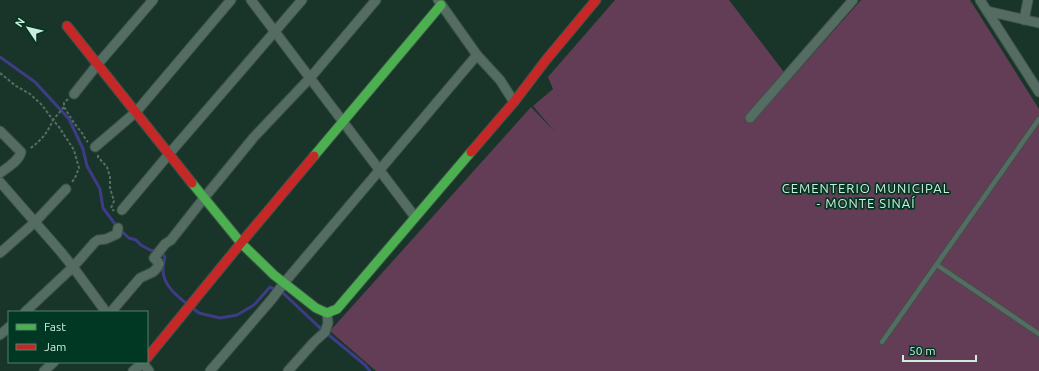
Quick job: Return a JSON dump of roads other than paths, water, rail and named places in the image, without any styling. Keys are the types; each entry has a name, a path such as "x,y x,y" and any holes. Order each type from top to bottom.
{"street":[{"path":"74,94 97,64 153,0"},
{"path":"95,147 136,112 231,0"},
{"path":"251,0 415,216"},
{"path":"122,210 302,0"},
{"path":"112,311 140,278 153,272 157,268 159,264 154,258 165,244 171,240 254,137 310,78 376,0"},
{"path":"67,26 241,243 283,284 316,308 327,313 337,309 514,102 546,60 596,0"},
{"path":"750,118 853,0"},
{"path":"980,0 1039,92"},
{"path":"1024,20 1028,0"},
{"path":"148,356 343,122 440,2 477,54 500,80 514,102"},
{"path":"987,11 1039,23"},
{"path":"210,371 477,54"},
{"path":"0,131 21,152 18,158 0,173"},
{"path":"0,182 73,267 105,311"},
{"path":"0,253 35,222 66,190"},
{"path":"26,311 73,267 95,242 98,240 106,240 117,234 118,228"},
{"path":"288,371 325,332 328,324 327,313"},
{"path":"0,335 8,328"},
{"path":"44,371 53,363"},
{"path":"133,371 142,363"}],"lane":[{"path":"882,342 1039,119"},
{"path":"937,265 1039,334"}],"waterway":[{"path":"0,57 35,82 69,119 83,149 87,166 100,189 103,208 118,228 129,238 136,240 150,250 161,252 165,257 163,270 165,281 171,290 187,304"},
{"path":"191,307 199,313 220,318 237,315 254,305 270,287 283,293 318,326 365,365 370,371"}],"district":[{"name":"CEMENTERIO MUNICIPAL - MONTE SINAÍ","path":"866,196"}]}
